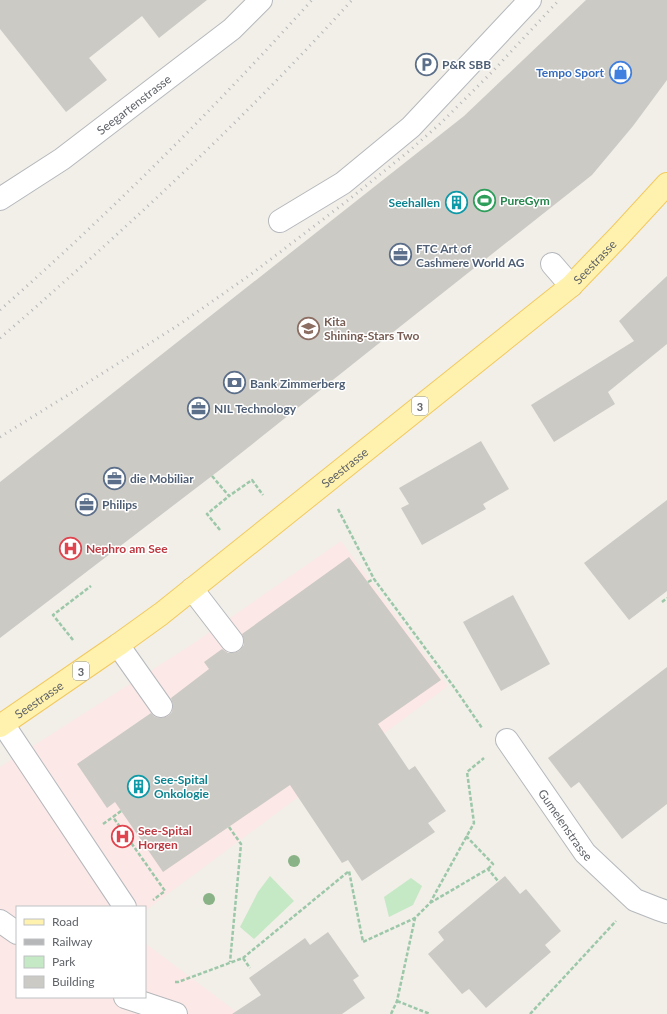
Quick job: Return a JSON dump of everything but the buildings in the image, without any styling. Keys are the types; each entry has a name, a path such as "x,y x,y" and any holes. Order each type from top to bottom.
{"main road":[{"name":"Seestrasse","path":"2,725 161,614 571,286 667,184"}],"street":[{"name":"Seegartenstrasse","path":"0,199 62,159 232,29 261,0"},
{"path":"280,221 343,183 411,127 530,0"},
{"path":"552,264 571,286"},
{"path":"192,589 232,641"},
{"path":"118,645 161,706"},
{"path":"2,725 124,906"},
{"name":"Gumelenstrasse","path":"501,745 585,853 635,900 667,912"},
{"path":"0,921 16,932"},
{"path":"128,998 176,1014"}],"path":[{"path":"212,476 229,496"},
{"path":"222,532 207,514 229,496 252,480 266,498"},
{"path":"338,509 374,579 454,688 501,745 467,772 474,823 430,903"},
{"path":"368,582 374,579"},
{"path":"76,644 53,615 91,586"},
{"path":"662,602 667,598"},
{"path":"121,811 113,817 165,891 148,903"},
{"path":"229,827 241,844 230,962"},
{"path":"172,982 178,982 243,958 349,871 363,942 415,918 430,903 488,869 493,864 466,836"},
{"path":"488,869 498,881"},
{"path":"530,1014 635,900"},
{"path":"391,1014 397,1001 415,918"},
{"path":"243,958 250,968"},
{"path":"397,1001 430,1014"}],"shaded area":[{"name":"See-Spital Horgen","path":"341,541 448,686 146,910 146,906 16,906 16,998 146,998 146,944 238,1013 237,1014 0,1014 0,767 191,645"}],"green space":[{"path":"270,876 294,901 254,939 240,927 258,892"},
{"path":"411,878 422,886 413,905 389,917 384,897"}],"railway":[{"path":"0,310 81,236 160,160 237,81 312,0"},
{"path":"0,338 159,196 257,100 352,0"},
{"path":"0,437 177,326 250,275 347,201 408,152 442,122 493,71 559,0"}],"place":[{"name":"P&R SBB","path":"426,64"},
{"name":"Tempo Sport","path":"620,72"},
{"name":"PureGym","path":"485,200"},
{"name":"Seehallen","path":"456,202"},
{"name":"FTC Art of Cashmere World AG","path":"400,255"},
{"name":"Kita Shining-Stars Two","path":"308,328"},
{"name":"Bank Zimmerberg","path":"235,383"},
{"name":"NIL Technology","path":"199,408"},
{"name":"die Mobiliar","path":"114,478"},
{"name":"Philips","path":"87,504"},
{"name":"Nephro am See","path":"70,548"},
{"name":"See-Spital Onkologie","path":"138,786"},
{"name":"See-Spital Horgen","path":"122,837"}]}
